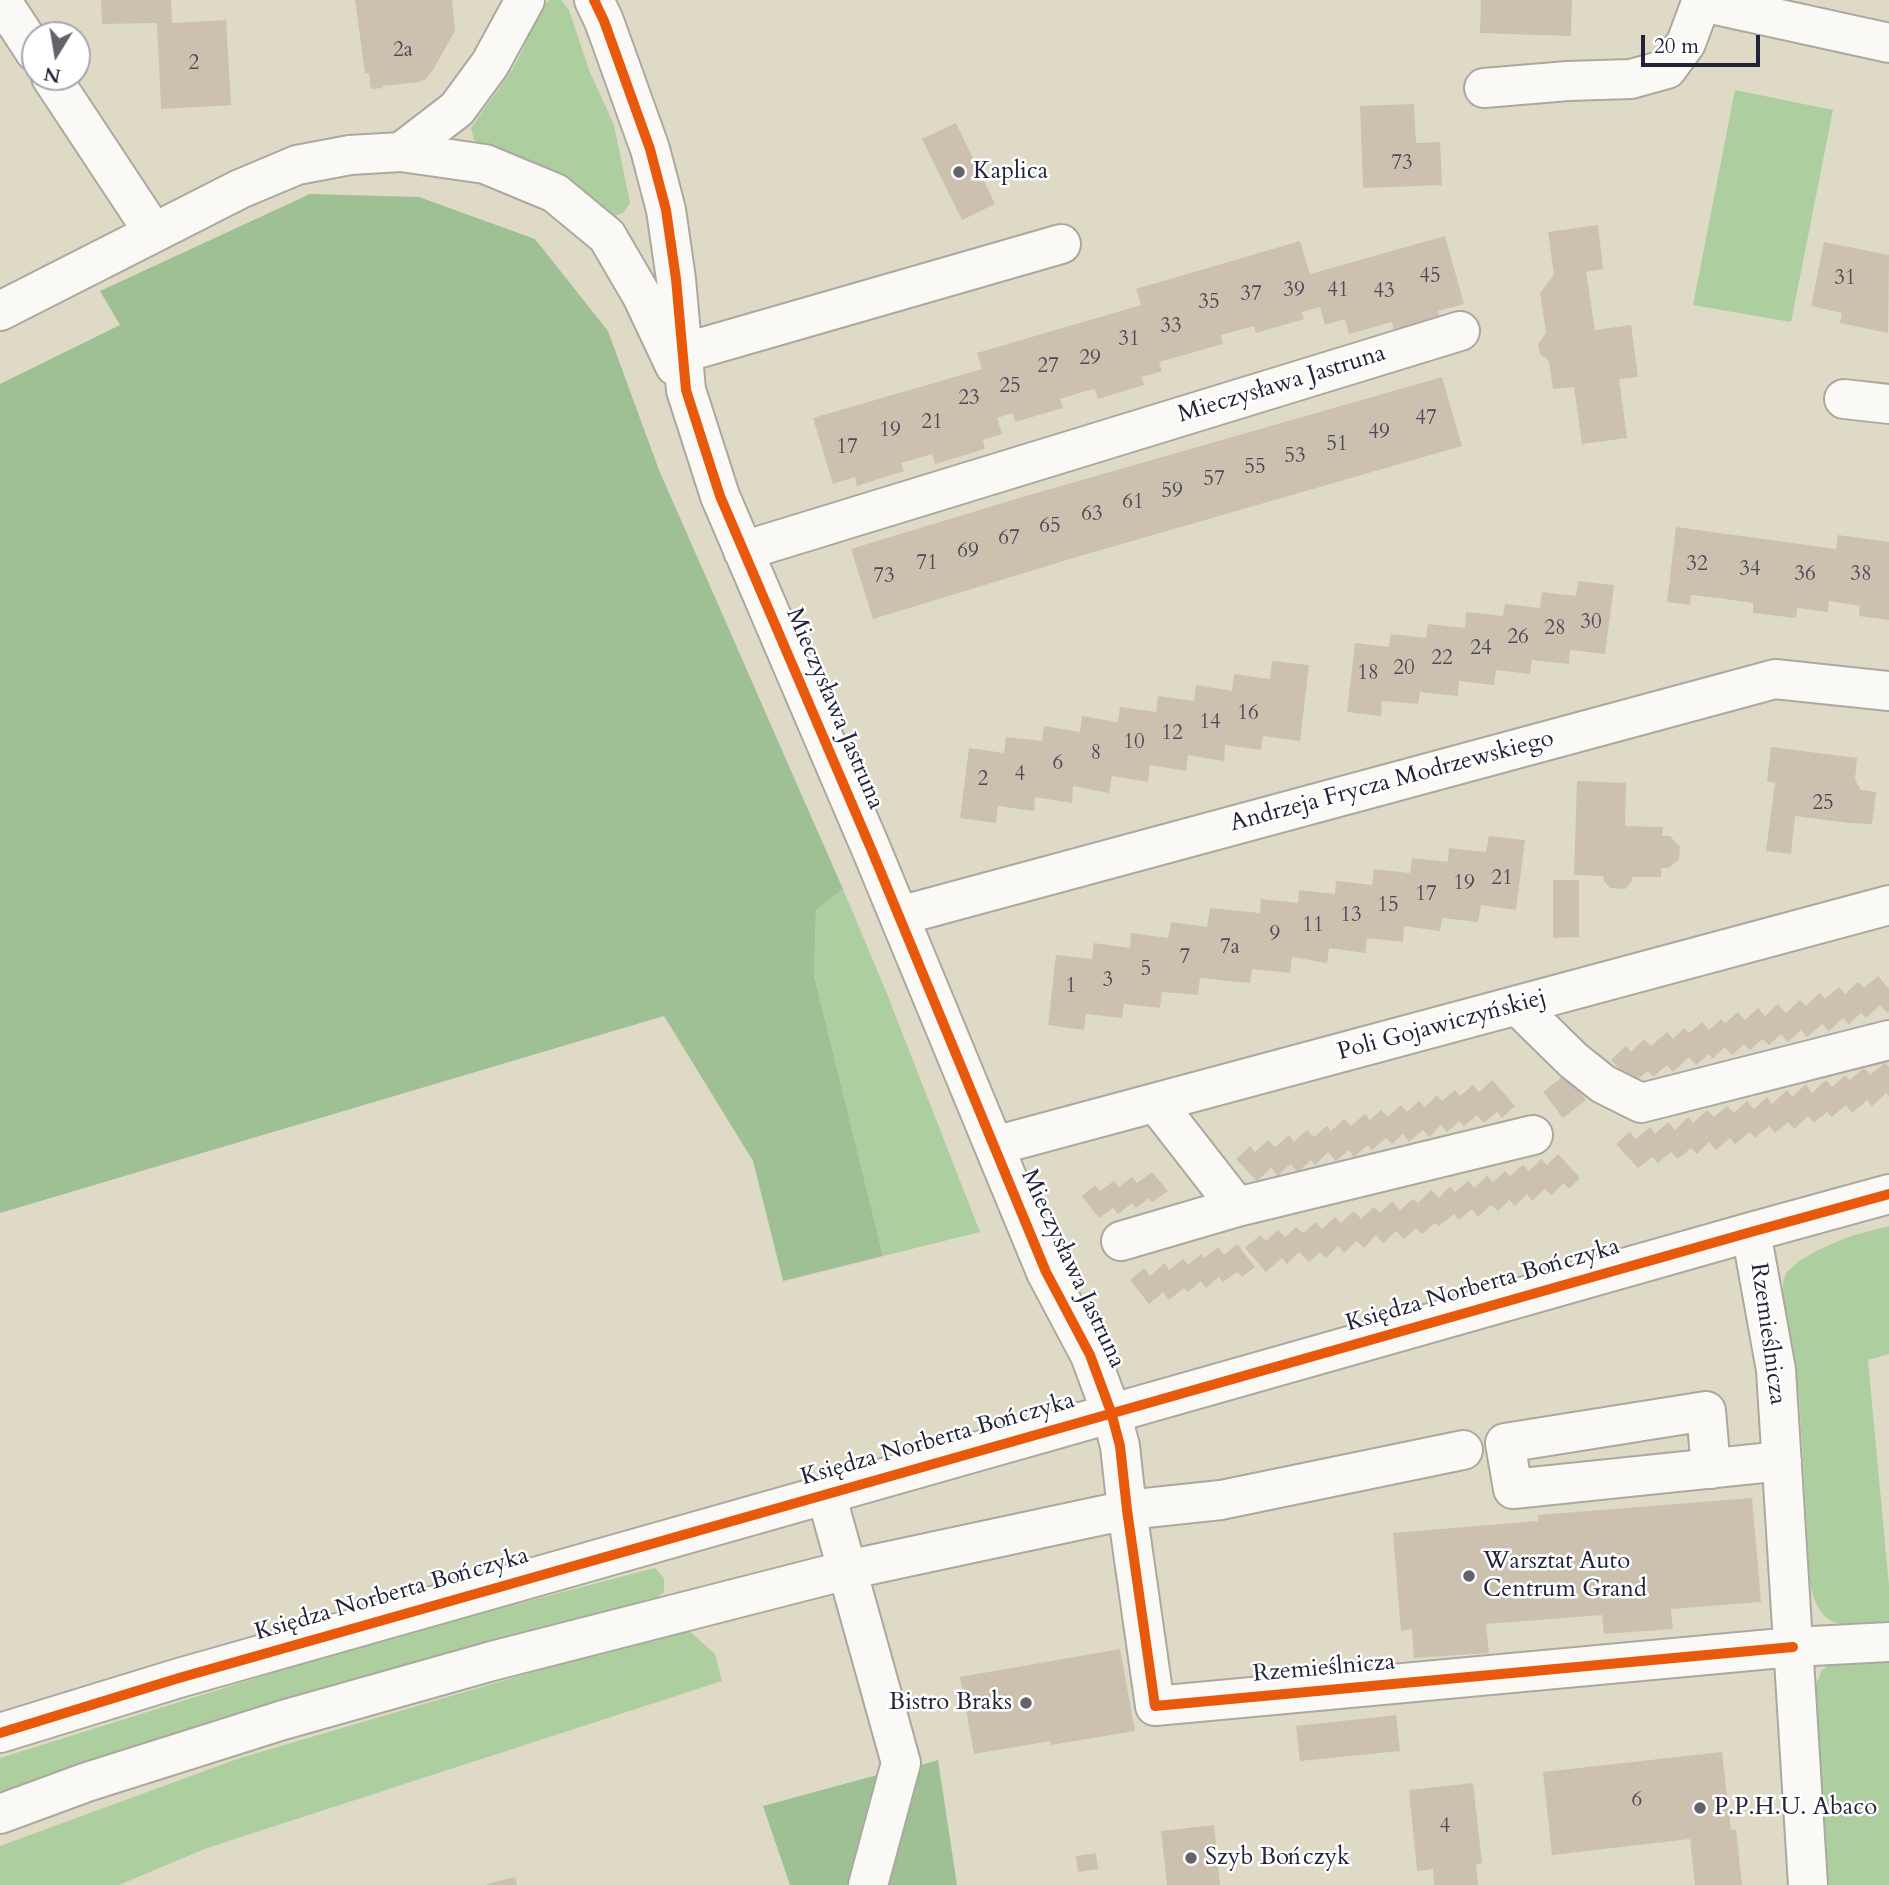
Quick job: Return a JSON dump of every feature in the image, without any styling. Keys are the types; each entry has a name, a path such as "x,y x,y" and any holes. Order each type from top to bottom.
{"street":[{"path":"1,0 21,31"},
{"path":"401,152 457,109 490,64 525,0"},
{"name":"Mieczysława Jastruna","path":"594,0 650,149 666,210 676,279 686,390 720,496 899,916 1046,1272 1090,1355 1111,1412"},
{"path":"1484,88 1631,79 1667,69 1686,43 1702,1 1889,43"},
{"path":"60,91 154,233"},
{"path":"0,311 240,189 297,165 349,155 401,152 485,164 555,193 607,236 642,296 686,390"},
{"path":"683,353 1061,244"},
{"name":"Mieczysława Jastruna","path":"743,551 1460,331"},
{"path":"1844,399 1889,404"},
{"name":"Andrzeja Frycza Modrzewskiego","path":"899,916 1775,679 1889,691"},
{"name":"Poli Gojawiczyńskiej","path":"994,1146 1889,905"},
{"path":"1518,1006 1573,1060 1603,1084 1641,1103 1889,1040"},
{"path":"1156,1103 1237,1207"},
{"path":"1121,1241 1237,1207 1533,1135"},
{"name":"Księdza Norberta Bończyka","path":"0,1733 179,1678 1111,1412 1889,1195"},
{"name":"Rzemieślnicza","path":"1751,1232 1776,1370 1808,1885"},
{"path":"1711,1469 1706,1411 1505,1443 1513,1489 1711,1469 1782,1461"},
{"name":"Rzemieślnicza","path":"1111,1412 1120,1446 1155,1706 1793,1647"},
{"path":"0,1814 87,1782 283,1720 492,1661 847,1570 1127,1510 1221,1500 1462,1450"},
{"path":"826,1494 901,1763 868,1885"},
{"path":"1793,1647 1889,1642"}],"green space":[{"path":"549,0 561,0 569,10 589,70 614,125 630,203 623,213 607,218 484,150 474,140 471,128 513,68 531,28"},
{"path":"1735,90 1833,110 1791,322 1693,305"},
{"path":"310,194 419,197 535,239 608,331 659,470 843,889 816,910 814,975 883,1256 783,1281 753,1161 664,1016 0,1213 0,384 120,325 100,291"},
{"path":"843,889 980,1232 883,1256 814,975 816,910"},
{"path":"1889,1226 1889,1354 1868,1360 1889,1587 1889,1623 1848,1625 1828,1619 1815,1599 1810,1583 1799,1394 1783,1303 1783,1283 1786,1273 1799,1261 1820,1249 1851,1236"},
{"path":"655,1568 664,1578 664,1592 654,1600 0,1797 0,1758 375,1641"},
{"path":"688,1630 715,1654 722,1681 207,1848 119,1885 0,1885 0,1846 240,1758 645,1639"},
{"path":"1889,1654 1889,1885 1826,1885 1814,1689 1822,1670 1833,1662"},
{"path":"938,1760 957,1885 886,1885 911,1768"},
{"path":"888,1772 857,1885 790,1885 763,1806"}],"building":[{"path":"101,0 171,0 172,23 226,20 231,105 161,109 157,23 102,24"},
{"path":"355,0 452,0 455,31 426,79 371,89 369,73 365,73"},
{"path":"1481,0 1572,0 1571,36 1480,33"},
{"path":"1414,104 1416,143 1440,142 1442,185 1363,188 1360,106"},
{"name":"Kaplica","path":"956,123 995,204 962,220 922,139"},
{"path":"1598,225 1603,269 1586,272 1595,330 1631,325 1638,377 1619,379 1627,438 1582,444 1574,387 1553,389 1549,361 1540,354 1538,344 1546,333 1540,293 1554,275 1548,232"},
{"path":"1445,236 1464,304 1438,311 1440,319 1394,332 1392,322 1349,334 1345,319 1325,325 1320,307 1302,312 1304,319 1256,333 1254,326 1221,335 1223,344 1159,362 1162,371 1142,377 1144,385 1098,399 1095,389 1079,393 1060,399 1063,408 1015,422 1013,413 997,418 1002,434 983,440 985,449 935,464 932,454 901,463 904,471 857,486 855,477 833,484 813,418 982,369 977,353 1141,305 1136,289 1300,241 1310,274"},
{"path":"1824,242 1889,255 1888,333 1840,323 1842,313 1811,306"},
{"path":"1442,377 1462,446 1080,556 873,619 851,549"},
{"path":"1676,527 1836,549 1838,535 1889,542 1889,620 1859,616 1860,606 1829,601 1828,612 1797,608 1796,618 1753,613 1753,603 1719,598 1691,595 1690,605 1667,602"},
{"path":"1578,581 1614,585 1605,654 1570,650 1569,664 1532,660 1530,674 1496,670 1494,685 1459,681 1458,696 1420,692 1418,704 1382,701 1381,716 1347,712 1355,643 1389,647 1391,634 1426,638 1428,624 1465,628 1466,612 1503,616 1505,604 1540,608 1542,592 1576,596"},
{"path":"1272,661 1309,665 1300,741 1263,736 1261,750 1225,745 1224,761 1188,755 1186,771 1150,765 1148,782 1112,776 1109,793 1073,786 1072,803 1035,797 1034,811 998,806 996,823 960,818 969,748 1004,753 1006,737 1042,741 1044,726 1080,732 1082,716 1118,722 1120,707 1156,712 1158,696 1194,701 1196,685 1232,691 1234,674 1270,679"},
{"path":"1771,747 1857,758 1855,780 1861,790 1876,792 1872,824 1795,816 1791,854 1766,851 1775,783 1767,781"},
{"path":"1577,781 1626,783 1625,826 1663,827 1662,836 1670,836 1680,847 1679,859 1669,868 1661,868 1661,877 1632,877 1625,889 1610,888 1603,876 1574,875"},
{"path":"1489,836 1525,840 1516,910 1481,905 1478,922 1442,918 1440,931 1404,926 1403,942 1367,938 1365,953 1329,948 1327,963 1292,957 1290,973 1252,969 1250,983 1200,978 1198,995 1162,992 1160,1008 1124,1004 1122,1018 1086,1014 1084,1030 1048,1025 1056,955 1092,959 1094,943 1130,948 1131,933 1168,938 1171,922 1207,927 1210,908 1260,913 1261,899 1298,903 1299,890 1335,894 1336,881 1372,885 1374,869 1410,873 1412,858 1448,862 1449,848 1486,852"},
{"path":"1553,880 1579,880 1579,937 1553,938"},
{"path":"1878,976 1889,989 1887,1013 1880,1005 1866,1018 1861,1013 1849,1024 1843,1018 1829,1031 1822,1024 1807,1037 1801,1030 1788,1042 1781,1034 1769,1045 1762,1039 1750,1050 1744,1044 1732,1055 1725,1047 1712,1059 1709,1054 1696,1065 1689,1057 1673,1072 1667,1065 1653,1077 1648,1071 1633,1083 1611,1060 1626,1046 1631,1052 1644,1039 1651,1046 1667,1032 1673,1039 1684,1028 1689,1033 1702,1022 1709,1030 1721,1019 1725,1023 1738,1012 1745,1020 1758,1008 1765,1016 1778,1004 1786,1013 1800,1000 1806,1006 1820,993 1825,999 1839,987 1845,994 1858,982 1864,988"},
{"path":"1885,1063 1889,1067 1889,1096 1886,1093 1872,1106 1867,1100 1852,1113 1846,1105 1832,1117 1827,1112 1814,1123 1808,1116 1794,1129 1788,1122 1775,1133 1769,1126 1755,1138 1750,1132 1735,1144 1730,1138 1716,1150 1709,1142 1697,1154 1691,1148 1678,1159 1671,1152 1658,1163 1652,1157 1638,1168 1616,1144 1630,1132 1636,1139 1650,1127 1655,1134 1668,1122 1675,1130 1688,1117 1693,1123 1707,1110 1714,1117 1727,1106 1734,1113 1747,1101 1754,1109 1767,1097 1772,1104 1787,1090 1792,1097 1806,1084 1812,1093 1826,1080 1832,1087 1845,1075 1850,1080 1864,1068 1870,1075"},
{"path":"1566,1074 1586,1100 1563,1118 1543,1092"},
{"path":"1492,1080 1515,1106 1502,1118 1497,1112 1484,1123 1477,1115 1464,1126 1459,1121 1447,1132 1441,1125 1429,1137 1423,1130 1409,1142 1403,1134 1392,1144 1386,1138 1372,1150 1368,1145 1354,1157 1349,1150 1336,1161 1328,1152 1315,1165 1311,1160 1298,1172 1290,1164 1278,1176 1271,1168 1257,1181 1236,1159 1250,1146 1255,1152 1268,1140 1275,1147 1289,1135 1294,1142 1307,1130 1314,1137 1327,1126 1331,1131 1344,1119 1351,1126 1365,1114 1370,1120 1381,1110 1388,1117 1401,1105 1407,1112 1419,1101 1425,1107 1437,1095 1442,1101 1455,1090 1460,1096 1473,1085 1479,1092"},
{"path":"1558,1154 1580,1178 1569,1189 1564,1183 1551,1195 1545,1189 1532,1201 1527,1194 1515,1206 1509,1200 1498,1211 1491,1205 1478,1217 1472,1209 1459,1220 1454,1214 1439,1226 1435,1223 1422,1234 1416,1228 1404,1239 1396,1231 1383,1243 1376,1235 1364,1248 1357,1241 1344,1253 1338,1246 1326,1258 1320,1252 1309,1262 1299,1252 1287,1264 1282,1258 1266,1272 1245,1248 1260,1235 1266,1241 1278,1230 1285,1237 1296,1227 1303,1233 1316,1222 1322,1229 1335,1217 1341,1223 1354,1211 1361,1219 1374,1207 1380,1213 1392,1201 1400,1210 1413,1199 1418,1203 1431,1190 1439,1198 1450,1186 1455,1192 1468,1181 1474,1188 1487,1176 1493,1182 1505,1171 1510,1176 1523,1165 1529,1171 1541,1159 1547,1165"},
{"path":"1152,1172 1168,1191 1152,1202 1149,1198 1136,1208 1132,1203 1118,1214 1113,1208 1099,1218 1082,1196 1095,1185 1100,1191 1114,1181 1119,1187 1132,1177 1137,1183"},
{"path":"1237,1244 1255,1267 1242,1277 1237,1272 1223,1282 1219,1277 1206,1288 1201,1281 1188,1292 1184,1288 1169,1300 1163,1292 1149,1304 1130,1280 1144,1268 1150,1276 1165,1263 1169,1270 1183,1259 1188,1265 1201,1254 1204,1258 1218,1247 1224,1255"},
{"path":"1752,1498 1761,1602 1671,1609 1673,1629 1604,1634 1602,1615 1486,1624 1489,1653 1414,1658 1412,1629 1401,1631 1393,1533 1538,1521 1538,1515"},
{"path":"1120,1649 1135,1731 974,1754 960,1677"},
{"path":"1396,1715 1400,1751 1300,1761 1296,1726"},
{"path":"1722,1752 1731,1830 1736,1830 1742,1885 1695,1885 1690,1839 1552,1855 1543,1772"},
{"path":"1473,1783 1482,1863 1476,1864 1478,1885 1434,1885 1433,1869 1417,1871 1409,1790"},
{"name":"Szyb Bończyk","path":"1214,1825 1220,1885 1167,1885 1161,1831"},
{"path":"1096,1853 1098,1869 1078,1872 1076,1856"},
{"path":"515,1877 517,1885 487,1885 487,1884"}],"cycle path":[{"path":"594,0 650,149 666,210 676,279 686,390 720,496 872,851 1046,1272 1090,1355 1111,1412 1120,1446 1155,1706 1793,1647"},
{"path":"0,1733 179,1678 1889,1194"}],"place":[{"name":"Kaplica","path":"959,172"},
{"name":"Warsztat Auto Centrum Grand","path":"1469,1576"},
{"name":"Bistro Braks","path":"1026,1703"},
{"name":"P.P.H.U. Abaco","path":"1700,1808"},
{"name":"Szyb Bończyk","path":"1191,1858"}]}
